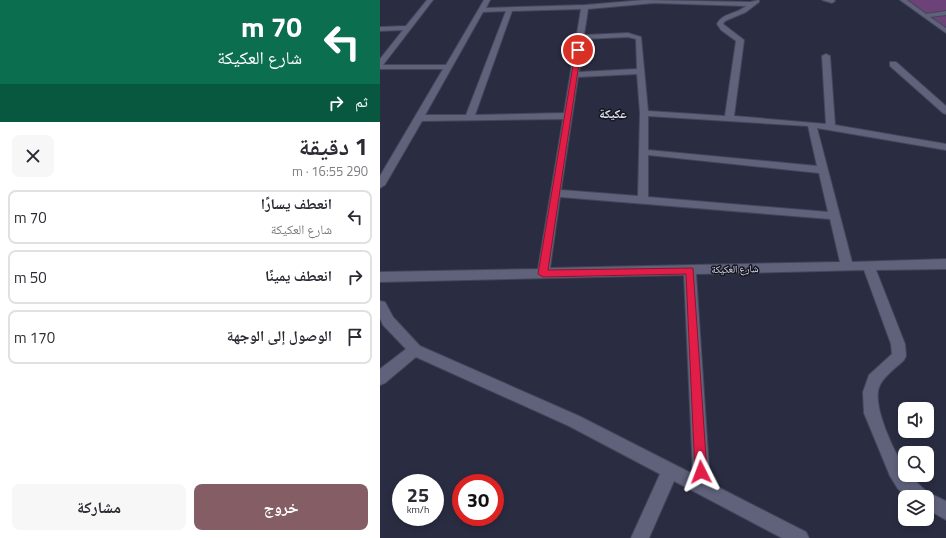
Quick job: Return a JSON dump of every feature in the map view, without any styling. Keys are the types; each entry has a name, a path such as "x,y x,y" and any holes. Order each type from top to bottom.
{"street":[{"path":"380,64 430,0"},
{"path":"380,185 487,0"},
{"path":"729,118 740,40 722,29 720,24 722,20 744,11 758,0"},
{"path":"903,0 946,32"},
{"path":"907,0 946,28"},
{"path":"482,10 585,7 625,2 654,1 751,4"},
{"path":"543,274 585,7"},
{"path":"470,117 510,9"},
{"path":"928,15 946,13"},
{"path":"380,29 408,28"},
{"path":"580,37 635,36 639,38 644,112 643,200"},
{"path":"826,56 831,127"},
{"path":"893,64 946,111"},
{"path":"380,67 448,67"},
{"path":"574,75 641,71"},
{"path":"644,112 812,124 946,147"},
{"path":"419,118 568,116"},
{"path":"812,124 847,266"},
{"path":"643,152 823,170"},
{"path":"556,193 834,216"},
{"name":"شارع العكيكة","path":"380,277 946,264"},
{"path":"868,266 898,344 899,356 874,380 870,392 872,413 896,470 904,483 912,490"},
{"path":"690,270 702,487"},
{"path":"380,306 388,321 415,350 574,421 800,538"},
{"path":"380,378 415,350"},
{"path":"640,538 670,471"},
{"path":"934,504 946,511"}],"shaded area":[{"path":"906,0 946,0 946,28"}],"district":[{"name":"عكيكة","path":"613,113"}],"route":[{"path":"578,50 543,274 690,270 701,472"}]}
